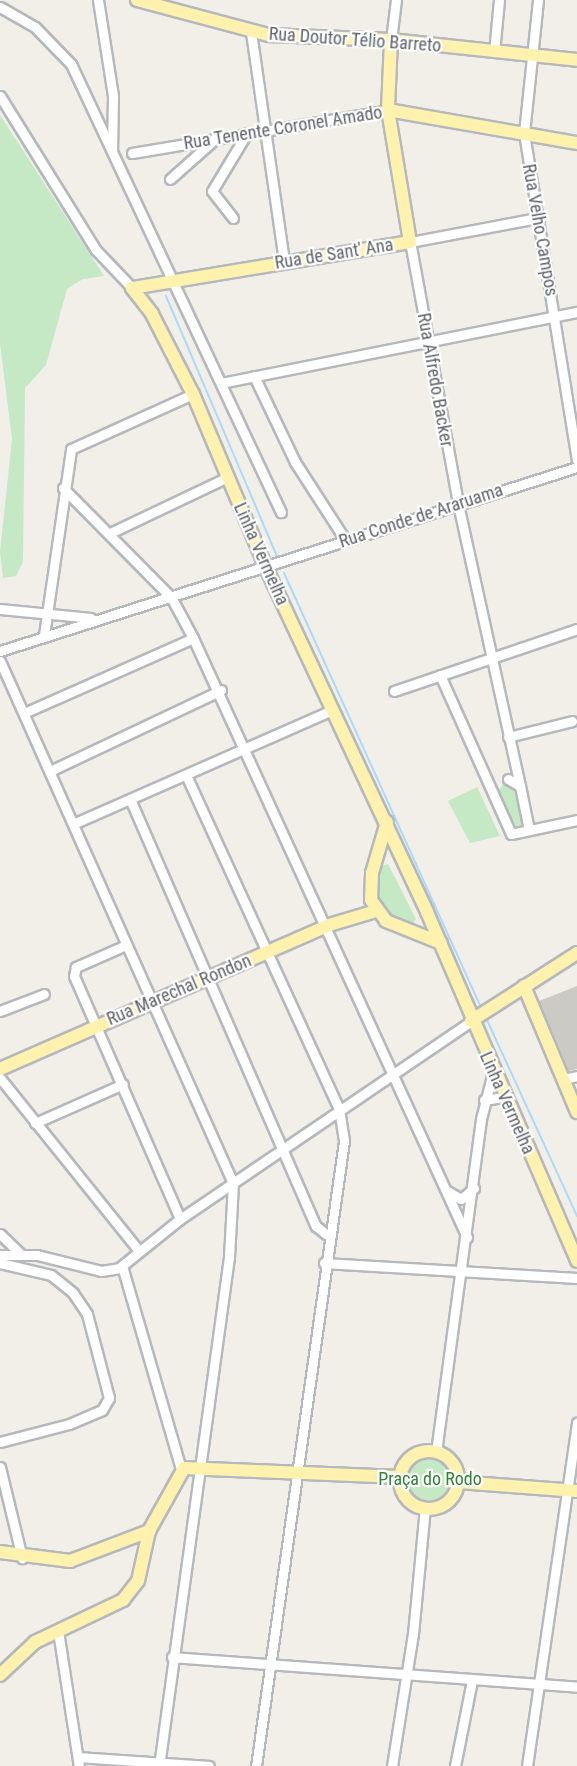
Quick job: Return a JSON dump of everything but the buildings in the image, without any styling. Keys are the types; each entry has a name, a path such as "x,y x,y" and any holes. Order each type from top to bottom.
{"main road":[{"name":"Rua Doutor Télio Barreto","path":"137,0 251,32 391,40 531,57 577,60"},
{"path":"360,39 387,63 417,43"},
{"name":"Rua Alfredo Backer","path":"391,40 387,63 388,110 410,242"},
{"name":"Rua Tenente Coronel Amado","path":"388,110 577,143"},
{"name":"Rua de Sant' Ana","path":"132,288 173,279 410,242"},
{"name":"Linha Vermelha","path":"132,288 152,314 193,394 266,568 387,822 441,943 480,1016 493,1072 577,1261"},
{"path":"387,822 376,860 374,905 402,930 441,943"},
{"path":"376,860 390,855 405,861"},
{"name":"Rua Marechal Rondon","path":"0,1069 374,905"},
{"path":"402,930 421,926 427,912"},
{"path":"480,1016 577,953"},
{"path":"524,986 577,1112"},
{"path":"436,1452 452,1463 458,1482 450,1500 425,1508 404,1495 400,1477 412,1456 436,1452"},
{"path":"0,1675 23,1650 58,1631 110,1608 130,1592 143,1565 149,1531 181,1469 199,1467 400,1477"},
{"path":"458,1482 572,1490"},
{"path":"0,1552 22,1558 70,1561 149,1531"}],"street":[{"path":"98,0 114,96 112,151"},
{"name":"Rua Alfredo Backer","path":"391,40 396,0"},
{"path":"494,52 499,0"},
{"name":"Rua Velho Campos","path":"538,0 524,133 577,459"},
{"path":"0,7 56,44 112,151 281,512"},
{"path":"251,32 284,262"},
{"path":"0,96 96,250 132,288"},
{"name":"Rua Tenente Coronel Amado","path":"132,153 388,110"},
{"path":"233,218 212,191 247,133"},
{"path":"170,179 216,138"},
{"name":"Rua de Sant' Ana","path":"410,242 537,218"},
{"name":"Rua Alfredo Backer","path":"410,242 458,503 511,757 529,830"},
{"path":"221,383 427,339 577,312"},
{"path":"254,376 295,462 346,541"},
{"path":"44,636 69,454 75,445 193,394"},
{"name":"Rua Conde de Araruama","path":"0,651 93,618 266,568 458,503 577,467"},
{"path":"110,532 228,477"},
{"path":"63,488 110,532 171,597 221,690 329,925 467,1237"},
{"path":"0,609 93,618"},
{"path":"394,691 577,629"},
{"path":"24,713 193,638"},
{"path":"0,661 52,770 126,945 233,1183 229,1257 172,1657 159,1765"},
{"path":"440,675 511,834 577,820"},
{"path":"52,770 221,690"},
{"path":"75,823 332,710"},
{"path":"507,736 572,721"},
{"name":"Rua Alfredo Backer","path":"508,779 511,757"},
{"path":"186,775 264,953 339,1109 344,1141 326,1234 298,1473 256,1766"},
{"path":"489,784 508,779 520,786"},
{"path":"130,799 206,978 286,1149 316,1226 326,1234"},
{"path":"126,945 74,971 180,1219"},
{"path":"0,1011 44,994"},
{"path":"0,1255 20,1253 101,1271 122,1266 180,1219 286,1149 393,1072 480,1016"},
{"path":"436,1452 475,1186 484,1100 493,1072"},
{"path":"562,1079 577,1076"},
{"path":"0,1078 139,1251"},
{"path":"35,1123 123,1084"},
{"path":"484,1100 504,1097"},
{"path":"446,1191 461,1199 475,1186"},
{"path":"0,1234 20,1253"},
{"path":"0,1263 51,1275 80,1302 107,1405 69,1424 0,1442"},
{"path":"324,1263 577,1278"},
{"path":"122,1266 181,1469"},
{"path":"527,1766 538,1685 572,1490 577,1423"},
{"path":"0,1467 22,1558"},
{"path":"392,1766 425,1508"},
{"path":"58,1631 79,1762 208,1766"},
{"path":"172,1657 270,1667 577,1687"},
{"path":"455,1766 472,1680"}],"green space":[{"path":"0,115 104,276 83,279 67,289 46,365 25,388 23,562 16,576 3,578 0,552 12,439 0,343"},
{"path":"504,783 512,785 524,821 518,829 497,792"},
{"path":"477,787 500,836 470,843 448,801"},
{"path":"388,864 416,919 408,930 377,908 375,868"},
{"name":"Praça do Rodo","path":"425,1455 435,1455 448,1462 455,1475 455,1485 448,1498 435,1505 425,1505 416,1501 409,1494 405,1485 405,1475 409,1466 416,1459"}],"waterway":[{"path":"166,296 278,559"},
{"path":"284,573 481,1008"},
{"path":"486,1018 577,1216"}]}
